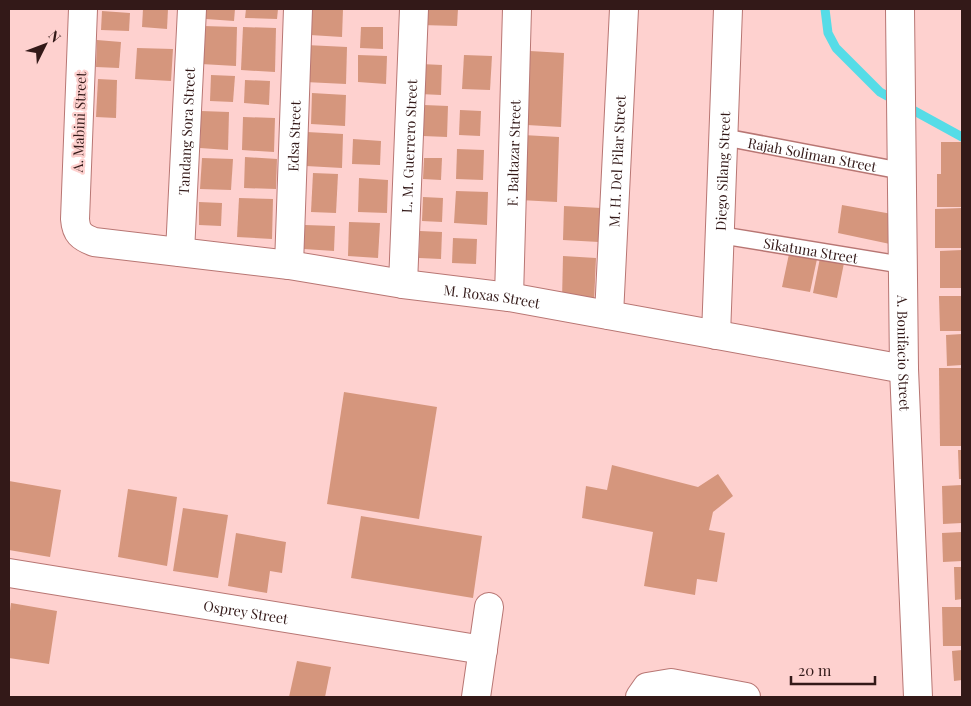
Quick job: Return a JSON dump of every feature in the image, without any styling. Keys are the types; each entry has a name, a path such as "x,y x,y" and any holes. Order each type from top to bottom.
{"street":[{"name":"A. Mabini Street","path":"79,235 74,218 84,9"},
{"name":"Tandang Sora Street","path":"180,252 192,9"},
{"name":"Edsa Street","path":"289,265 298,9"},
{"name":"L. M. Guerrero Street","path":"404,284 414,9"},
{"name":"F. Baltazar Street","path":"509,297 517,9"},
{"name":"M. H. Del Pilar Street","path":"609,315 624,9"},
{"name":"Diego Silang Street","path":"716,335 728,9"},
{"name":"A. Bonifacio Street","path":"900,9 904,368 918,697"},
{"name":"M. Roxas Street","path":"79,235 94,242 289,265 404,284 509,297 904,368"},
{"name":"Osprey Street","path":"9,573 483,650"},
{"path":"476,697 489,607"},
{"path":"644,692 671,683 746,697"}],"lane":[{"name":"Rajah Soliman Street","path":"723,137 902,171"},
{"name":"Sikatuna Street","path":"720,235 903,265"}],"building":[{"path":"143,9 168,9 167,29 142,27"},
{"path":"206,9 235,9 234,21 206,19"},
{"path":"246,9 278,9 277,19 245,18"},
{"path":"311,9 343,9 342,37 310,35"},
{"path":"422,9 458,9 457,26 421,25"},
{"path":"102,11 130,13 129,31 101,30"},
{"path":"203,26 237,27 236,66 201,64"},
{"path":"243,27 276,28 275,72 241,70"},
{"path":"361,27 383,27 383,49 360,48"},
{"path":"97,40 121,42 119,68 96,67"},
{"path":"306,45 347,47 346,84 305,82"},
{"path":"137,48 173,49 171,81 135,79"},
{"path":"530,51 564,53 561,127 527,125"},
{"path":"358,55 387,56 386,84 358,82"},
{"path":"464,55 492,56 490,90 462,89"},
{"path":"421,64 442,65 441,95 420,94"},
{"path":"211,75 235,76 233,102 210,101"},
{"path":"98,79 117,80 116,118 96,117"},
{"path":"245,80 270,81 269,105 244,103"},
{"path":"312,93 346,95 345,126 311,124"},
{"path":"424,105 448,106 447,137 423,136"},
{"path":"460,110 481,111 480,136 459,135"},
{"path":"201,111 229,112 228,150 200,148"},
{"path":"243,117 275,118 274,152 242,150"},
{"path":"307,132 343,134 342,168 306,166"},
{"path":"523,135 559,137 557,202 520,200"},
{"path":"353,139 381,141 380,165 352,164"},
{"path":"941,142 962,142 962,207 937,207 937,174 941,174"},
{"path":"457,149 484,150 483,180 456,179"},
{"path":"245,157 277,159 276,189 244,188"},
{"path":"202,158 233,159 231,190 200,189"},
{"path":"424,158 442,158 441,180 423,179"},
{"path":"313,173 338,174 336,213 311,212"},
{"path":"359,178 388,180 387,213 358,212"},
{"path":"456,191 488,192 487,225 454,223"},
{"path":"423,197 443,198 442,222 422,221"},
{"path":"239,198 273,199 272,239 237,237"},
{"path":"199,202 222,203 221,226 199,225"},
{"path":"842,205 892,214 890,244 838,233"},
{"path":"564,206 601,208 599,242 563,240"},
{"path":"962,208 962,248 935,248 935,209"},
{"path":"349,222 380,223 378,258 348,256"},
{"path":"305,225 335,226 334,251 304,249"},
{"path":"420,231 442,232 441,259 419,258"},
{"path":"453,238 477,239 476,264 452,263"},
{"path":"962,250 962,288 940,288 940,251"},
{"path":"789,254 817,259 810,292 782,287"},
{"path":"563,256 596,258 594,302 562,300"},
{"path":"820,258 844,263 837,298 813,293"},
{"path":"939,296 962,296 962,331 940,331"},
{"path":"962,334 962,365 947,366 946,335"},
{"path":"939,368 962,368 962,446 940,446"},
{"path":"344,392 437,407 419,519 327,504"},
{"path":"958,450 962,450 962,479 959,479"},
{"path":"612,465 698,487 718,474 733,496 713,512 709,530 725,533 717,582 697,579 695,595 644,586 653,532 582,518 586,486 607,490"},
{"path":"9,481 61,490 50,557 9,550"},
{"path":"962,485 962,523 943,524 942,486"},
{"path":"128,489 177,497 167,566 118,557"},
{"path":"183,508 228,515 218,578 173,571"},
{"path":"361,516 482,536 473,598 351,578"},
{"path":"962,532 962,561 943,562 942,533"},
{"path":"236,533 286,542 282,573 270,571 267,593 228,586"},
{"path":"954,567 962,567 962,599 955,600"},
{"path":"11,603 57,611 49,664 9,658"},
{"path":"942,607 962,607 962,646 943,646"},
{"path":"962,650 962,680 954,681 952,651"},
{"path":"297,661 331,667 325,697 289,697"}],"waterway":[{"path":"825,9 828,33 836,48 880,92 962,137"}]}
